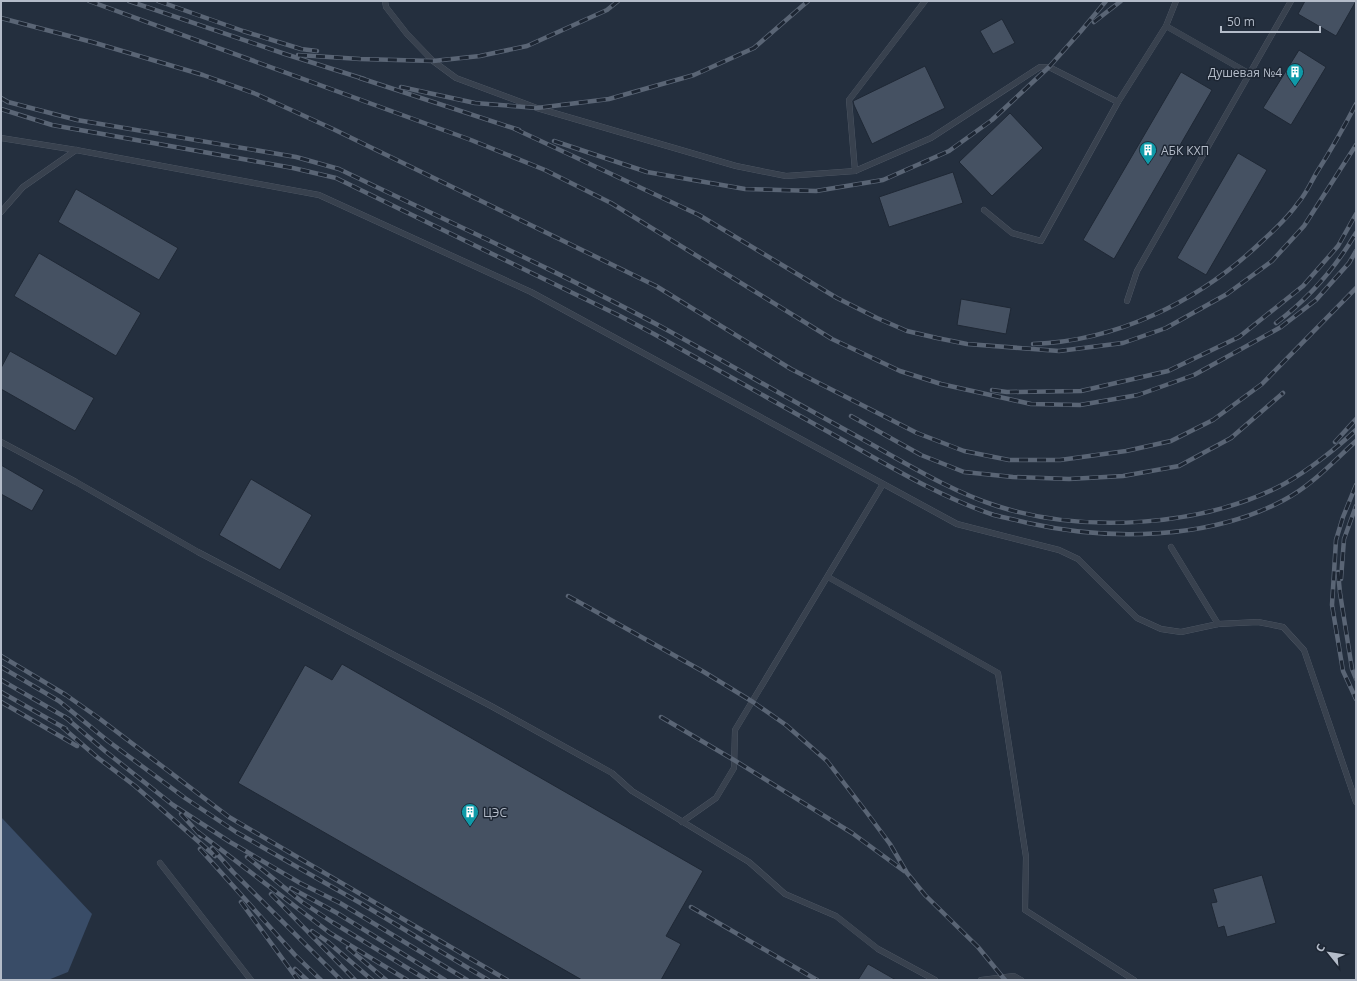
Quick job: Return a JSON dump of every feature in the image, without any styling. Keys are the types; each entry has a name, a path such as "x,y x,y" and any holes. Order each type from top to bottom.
{"lane":[{"path":"385,1 386,7 407,34 433,61 456,78 537,108 736,166 786,176 855,171 931,138 1040,67 1049,66 1118,102"},
{"path":"855,171 849,100 925,1"},
{"path":"984,210 1012,233 1041,242 1118,102 1166,26 1176,1"},
{"path":"1127,301 1137,271 1291,1"},
{"path":"1166,26 1250,74"},
{"path":"1,138 76,150 319,195 531,292 957,524 1070,554 1078,559 1137,618 1161,629 1181,632 1218,624 1258,622 1283,627 1304,650 1356,802"},
{"path":"1,212 23,187 76,150"},
{"path":"1,442 76,482 198,552 491,706 612,773 632,791 749,862 785,894 836,916 878,949 935,980"},
{"path":"682,822 716,798 734,768 735,730 883,484"},
{"path":"1171,547 1218,624"},
{"path":"828,577 998,673 1026,857 1025,910 1134,980"},
{"path":"160,863 251,980"},
{"path":"981,980 1014,976 1021,980"}],"water":[{"path":"1,817 92,914 68,972 48,980 1,980"}],"building":[{"path":"1305,1 1356,1 1336,36 1298,14"},
{"path":"1002,19 1015,43 993,54 980,31"},
{"name":"Душевая №4","path":"1299,50 1326,67 1291,125 1263,108"},
{"path":"925,66 945,108 872,144 853,101"},
{"name":"АБК КХП","path":"1181,72 1212,90 1114,259 1083,240"},
{"path":"1010,113 1043,148 992,196 959,162"},
{"path":"1238,153 1267,170 1206,275 1177,258"},
{"path":"953,172 963,203 889,227 879,197"},
{"path":"76,189 178,248 159,280 58,222"},
{"path":"39,253 141,313 116,356 14,296"},
{"path":"961,299 1011,308 1006,334 957,325"},
{"path":"10,351 94,398 75,431 1,389 1,368"},
{"path":"1,465 44,490 32,511 1,494"},
{"path":"251,479 312,515 280,570 219,535"},
{"name":"ЦЭС","path":"342,664 703,871 666,936 681,944 661,980 582,980 238,783 305,665 332,680"},
{"path":"1262,875 1276,923 1227,937 1224,926 1218,928 1211,903 1217,902 1213,889"},
{"path":"868,964 896,980 858,980"}],"railway":[{"path":"89,1 471,140 545,170 611,203 832,339 900,371 941,384 1031,404 1080,405 1138,395 1194,375 1281,327 1316,300 1349,263 1356,251"},
{"path":"129,1 364,79"},
{"path":"158,1 243,31 301,49 317,51"},
{"path":"298,55 360,59 433,61 480,56 527,46 607,10 618,1"},
{"path":"401,87 475,103 537,108 609,99 694,75 754,48 808,1"},
{"path":"554,141 647,172 745,189 816,191 883,180 949,151 992,120 1049,67 1106,1"},
{"path":"1094,22 1121,1"},
{"path":"1,18 92,42 203,75 256,94 333,129 656,286 791,369 917,433 964,451 1009,460 1060,460 1126,451 1171,441 1213,420 1262,384 1356,288"},
{"path":"360,78 519,130"},
{"path":"1,98 8,102 77,120 296,157 339,169 547,268 629,310 917,470 965,494 997,506 1031,515 1105,523 1143,522 1217,510 1252,498 1284,484 1321,459 1356,430"},
{"path":"1033,344 1064,341 1095,335 1125,326 1154,315 1182,301 1209,284 1258,245 1289,214 1306,192 1356,104"},
{"path":"1,109 52,125 293,168 336,178 620,316 916,481 974,508 998,516 1059,529 1092,533 1125,534 1191,530 1224,523 1255,513 1284,500 1303,488 1322,473 1356,441"},
{"path":"515,129 699,215 837,298 907,331 967,344 1059,351 1123,343 1166,328 1227,294 1272,261 1304,226 1356,145"},
{"path":"992,390 1007,392 1081,391 1168,371 1239,337 1303,286 1338,246 1356,214"},
{"path":"1276,323 1299,304 1320,282 1340,258 1356,233"},
{"path":"851,416 921,455 964,472 1013,477 1069,479 1123,476 1179,466 1231,438 1283,393"},
{"path":"1335,442 1356,419"},
{"path":"1356,485 1343,517 1336,540 1332,605 1343,671 1356,699"},
{"path":"1341,579 1344,539 1356,506"},
{"path":"1338,572 1352,669 1356,679"},
{"path":"568,596 704,672 753,702 786,725 827,761 890,844 907,873 925,895 978,947 1005,980"},
{"path":"1,656 66,695 100,719 229,817 507,980"},
{"path":"1,667 59,701 108,741 185,798 236,832 362,904 488,980"},
{"path":"1,680 70,720"},
{"path":"1,692 66,729"},
{"path":"1,702 77,746"},
{"path":"65,717 173,805 230,842 300,883 340,903 467,980"},
{"path":"661,717 852,833 904,871"},
{"path":"62,727 98,758 135,786 215,856"},
{"path":"181,814 201,836"},
{"path":"198,832 330,933 407,980"},
{"path":"212,848 233,872 341,980"},
{"path":"200,849 295,955 321,980"},
{"path":"247,857 302,902 427,980"},
{"path":"291,888 337,913 445,980"},
{"path":"271,894 355,980"},
{"path":"241,902 298,980"},
{"path":"691,907 817,980"},
{"path":"312,931 328,942 372,980"},
{"path":"348,948 386,980"},
{"path":"295,969 307,980"}],"place":[{"name":"Душевая №4","path":"1295,87"},
{"name":"АБК КХП","path":"1148,165"},
{"name":"ЦЭС","path":"470,827"}]}
